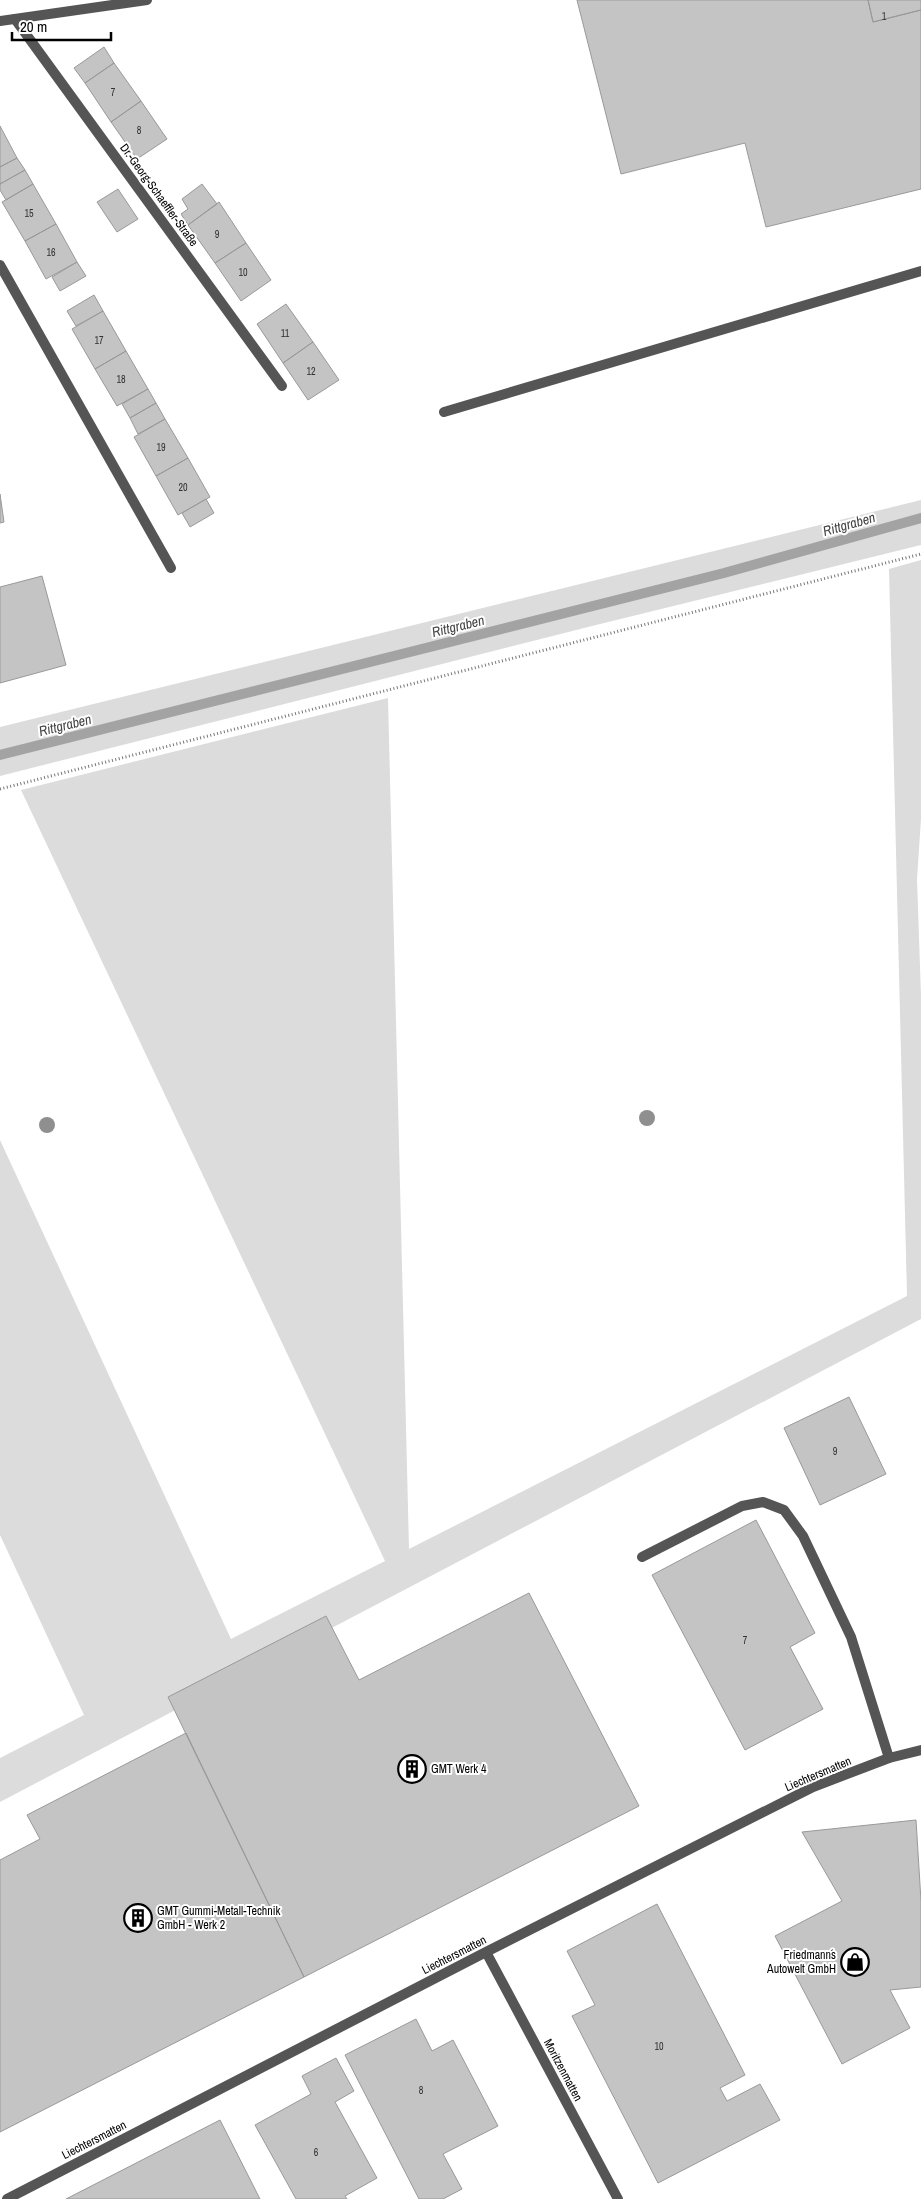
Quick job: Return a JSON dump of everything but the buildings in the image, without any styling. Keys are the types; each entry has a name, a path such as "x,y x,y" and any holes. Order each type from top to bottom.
{"street":[{"path":"0,21 148,0"},
{"name":"Dr.-Georg-Schaeffler-Straße","path":"15,18 282,386"},
{"path":"0,265 171,568"},
{"path":"444,412 921,272"},
{"path":"642,1557 742,1506 763,1502 784,1510 802,1536 851,1637 888,1758"},
{"name":"Liechtersmatten","path":"7,2199 486,1952 813,1787 888,1758 921,1750"},
{"name":"Moritzenmatten","path":"486,1952 618,2199"}],"path":[{"path":"0,790 921,554"}],"shaded area":[{"path":"921,500 921,545 0,776 0,727"},
{"path":"921,560 921,819 917,879 921,996 921,1319 0,1802 0,1758 84,1715 0,1535 0,1140 231,1639 385,1561 21,790 388,698 409,1549 907,1296 889,569"}],"waterway":[{"name":"Rittgraben","path":"0,755 724,573 921,518"}],"place":[{"name":"GMT Werk 4","path":"412,1769"},
{"name":"GMT Gummi-Metall-Technik GmbH - Werk 2","path":"138,1918"},
{"name":"Friedmann´s Autowelt GmbH","path":"855,1962"}]}
